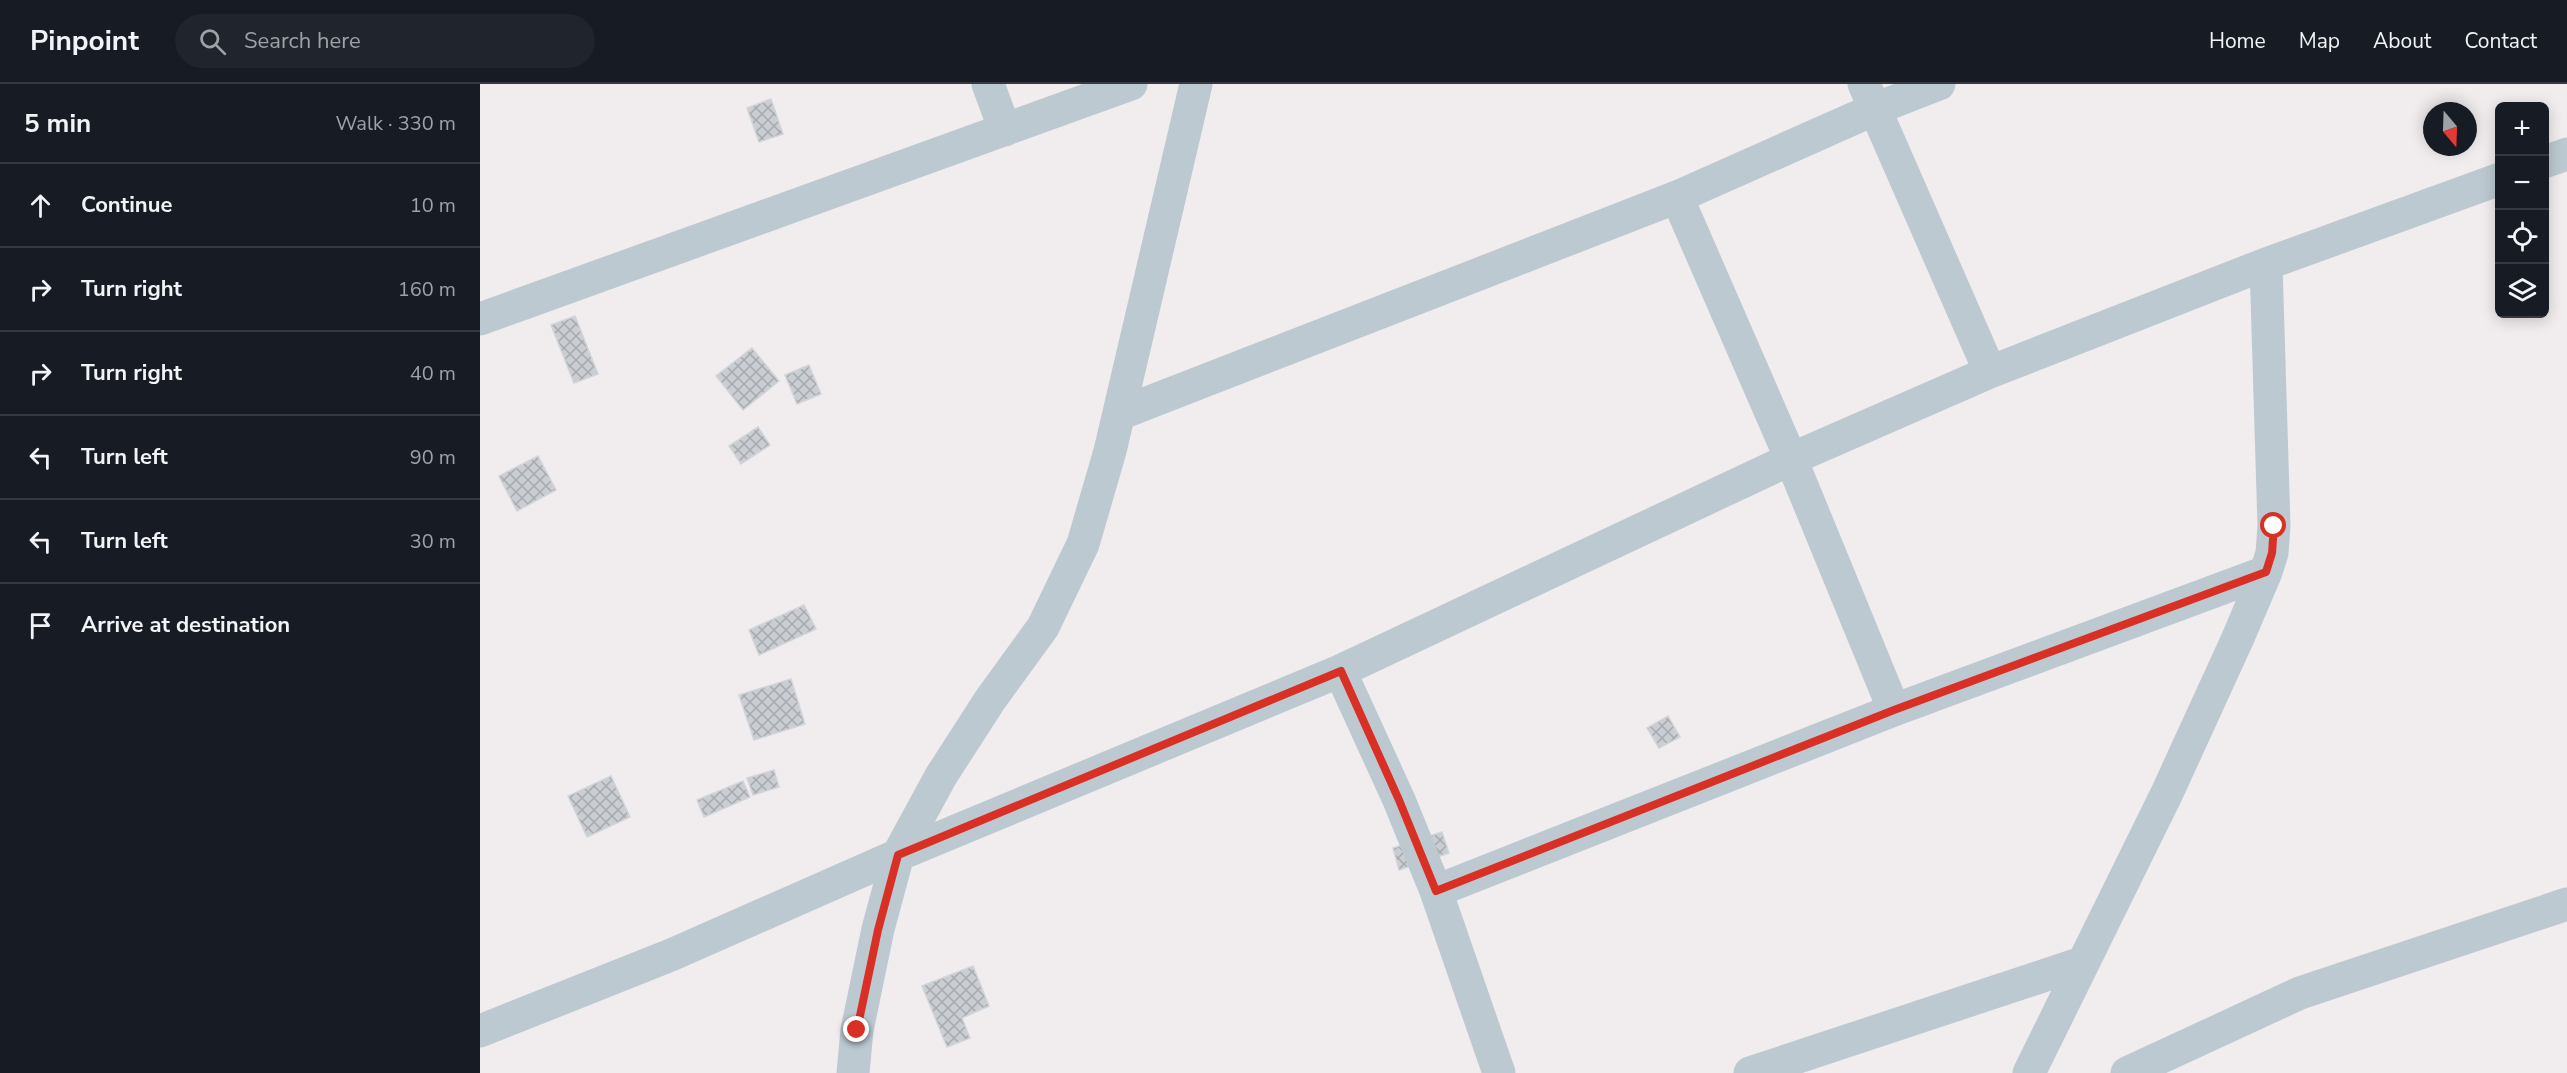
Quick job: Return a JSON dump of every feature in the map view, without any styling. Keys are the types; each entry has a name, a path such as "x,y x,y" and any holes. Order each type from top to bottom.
{"street":[{"path":"988,84 1005,130"},
{"path":"480,319 1131,84"},
{"path":"853,1073 857,1030 878,930 898,855 941,776 990,700 1043,627 1083,544 1119,414 1196,84"},
{"path":"1119,414 1677,197 1870,97 1939,84"},
{"path":"1870,97 1990,372"},
{"path":"2549,160 2567,154"},
{"path":"480,1031 671,956 898,855 1341,671 1791,459 1990,372 2266,264 2495,180"},
{"path":"1677,197 1791,459 1894,710"},
{"path":"2030,1073 2171,783 2266,572 2272,553 2274,526 2266,264"},
{"path":"1436,891 1894,710 2266,572"},
{"path":"1341,671 1399,800 1436,891 1499,1073"},
{"path":"2127,1073 2300,993 2567,904"},
{"path":"1750,1073 2082,963"}],"building":[{"path":"771,99 783,134 759,142 747,108"},
{"path":"575,316 598,374 574,383 551,325"},
{"path":"752,348 779,381 743,410 716,376"},
{"path":"809,365 821,394 797,404 785,375"},
{"path":"758,427 770,445 741,464 729,446"},
{"path":"538,456 556,490 517,511 499,476"},
{"path":"804,605 816,629 759,655 749,630"},
{"path":"791,679 805,724 754,740 739,695"},
{"path":"1668,716 1680,737 1659,748 1647,728"},
{"path":"774,770 779,787 753,795 747,778"},
{"path":"611,776 630,817 587,837 568,796"},
{"path":"743,781 750,797 704,817 697,800"},
{"path":"1442,832 1449,853 1399,870 1393,848"},
{"path":"973,966 989,1006 962,1018 970,1038 947,1047 922,986"}],"route":[{"path":"857,1030 878,930 898,855 1341,671 1399,800 1436,891 1894,710 2266,572 2272,553 2274,526"}]}
